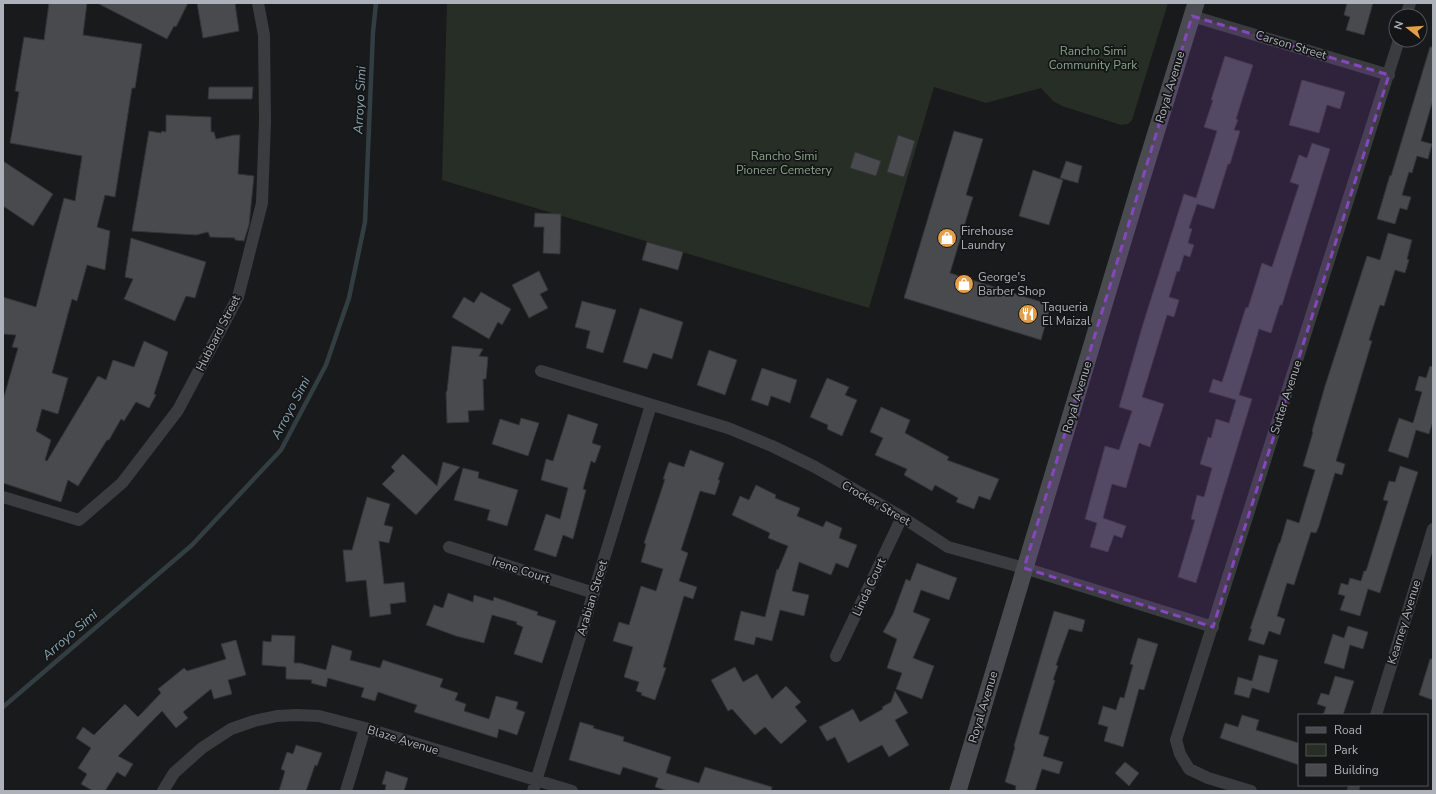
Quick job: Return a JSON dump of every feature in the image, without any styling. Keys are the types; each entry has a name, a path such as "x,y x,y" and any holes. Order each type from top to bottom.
{"main road":[{"name":"Royal Avenue","path":"958,791 1024,568 1194,9"}],"street":[{"name":"Hubbard Street","path":"3,497 79,520 122,483 178,410 238,297 262,203 265,122 264,35 258,3"},
{"name":"Carson Street","path":"1194,9 1389,74"},
{"name":"Sutter Avenue","path":"1251,791 1208,778 1189,769 1180,754 1176,740 1397,48"},
{"name":"Crocker Street","path":"541,371 728,428 772,446 815,467 902,517 948,547 1024,568 1213,626"},
{"name":"Arabian Street","path":"535,786 651,405"},
{"name":"Linda Court","path":"836,656 902,517"},
{"name":"Kearney Avenue","path":"1376,714 1433,529"},
{"name":"Irene Court","path":"449,547 594,594"},
{"name":"Blaze Avenue","path":"163,791 174,773 202,748 231,729 254,721 278,716 296,715 319,716 365,728 535,786 572,791"},
{"path":"346,791 365,728"}],"highlighted area":[{"path":"1192,16 1389,75 1213,627 1024,568"}],"green space":[{"name":"Rancho Simi Pioneer Cemetery","path":"447,3 1168,3 1132,120 1128,124 1121,125 1062,106 1053,101 1041,88 986,103 934,87 869,308 442,180"}],"building":[{"path":"49,3 87,3 83,35 142,44 135,88 132,88 115,197 105,195 97,227 110,231 105,270 87,265 77,301 72,299 52,373 68,378 58,414 42,409 36,431 51,440 45,460 47,461 98,376 106,380 113,360 134,367 144,341 168,352 154,394 156,395 149,408 136,402 124,421 121,419 109,440 107,440 78,486 68,480 61,502 3,483 3,400 18,348 12,347 16,335 3,334 3,297 36,307 64,198 75,201 82,156 10,143 19,92 15,91 24,37 44,40"},
{"path":"97,3 188,3 176,27 174,26 167,39"},
{"path":"197,3 235,3 239,31 203,38"},
{"path":"1347,3 1373,3 1364,35 1346,30 1350,17 1344,15"},
{"path":"1430,47 1433,47 1433,100 1421,141 1432,144 1428,159 1417,156 1412,173 1409,172 1402,195 1411,197 1407,210 1400,208 1395,224 1377,219"},
{"path":"1225,56 1253,65 1236,119 1238,120 1234,130 1240,131 1214,209 1197,204 1189,228 1192,229 1188,243 1194,245 1190,257 1184,255 1179,272 1177,271 1169,297 1179,300 1174,317 1167,315 1142,397 1164,404 1150,447 1139,443 1126,488 1112,484 1103,518 1126,526 1122,538 1114,535 1108,552 1090,547 1097,523 1085,519 1105,446 1119,450 1132,411 1119,407 1143,324 1184,194 1196,198 1217,131 1204,127"},
{"path":"1302,80 1345,92 1340,109 1327,105 1319,133 1289,125"},
{"path":"209,87 253,87 252,99 208,99"},
{"path":"166,115 211,117 211,132 214,132 216,139 240,135 238,174 254,176 249,225 244,241 235,240 235,238 210,237 208,232 196,235 132,231 149,131 161,133 162,131 166,132"},
{"path":"954,131 983,139 966,195 973,197 950,273 1051,305 1041,340 904,298"},
{"path":"898,135 915,141 904,177 887,172"},
{"path":"1312,143 1330,149 1282,305 1280,305 1271,333 1259,329 1239,395 1252,399 1196,583 1178,577 1195,520 1191,519 1197,495 1204,497 1212,468 1200,464 1208,437 1211,438 1216,419 1229,423 1236,400 1209,392 1213,379 1222,382 1262,263 1272,267 1299,185 1290,182 1299,155 1307,158"},
{"path":"855,152 881,161 876,176 850,168"},
{"path":"3,161 53,194 33,226 3,206"},
{"path":"1066,161 1082,166 1078,183 1060,178"},
{"path":"1033,170 1063,180 1049,225 1019,216"},
{"path":"535,213 561,214 560,254 543,253 544,227 534,227"},
{"path":"1388,233 1412,240 1407,259 1409,260 1405,273 1395,270 1384,306 1380,305 1369,340 1372,341 1336,461 1345,464 1342,475 1335,473 1319,526 1316,533 1311,532 1294,585 1287,583 1277,616 1285,619 1280,635 1269,631 1264,645 1248,640 1252,629 1250,629 1287,519 1299,523 1315,470 1303,466 1325,386 1367,256 1380,260"},
{"path":"131,238 206,262 195,298 186,296 175,321 124,299 133,279 125,277"},
{"path":"647,242 683,252 678,270 642,260"},
{"path":"539,271 548,290 540,294 548,308 529,318 512,285"},
{"path":"481,292 511,309 502,325 498,322 489,339 452,317 464,297 474,303"},
{"path":"582,301 616,310 603,353 586,348 590,331 575,327"},
{"path":"640,308 683,322 672,359 653,353 647,369 623,362"},
{"path":"452,346 483,349 479,356 488,357 486,379 483,379 484,410 468,411 469,422 447,423 446,392"},
{"path":"709,350 737,360 725,395 697,385"},
{"path":"1430,366 1433,367 1433,421 1429,434 1416,430 1408,458 1388,451 1399,418 1413,423 1422,392 1415,390 1419,376 1426,378"},
{"path":"762,368 797,380 790,403 771,396 768,406 751,400"},
{"path":"827,378 849,387 845,395 857,400 842,436 827,429 828,425 810,417"},
{"path":"881,407 910,420 905,433 949,457 947,460 999,479 990,500 979,496 974,509 956,502 958,498 935,485 932,491 904,475 907,469 875,455 883,438 870,432"},
{"path":"568,414 598,424 592,443 601,446 595,463 591,461 583,489 586,490 573,539 563,535 556,557 534,550 546,514 560,519 568,488 541,480 546,459 553,461"},
{"path":"521,418 539,423 528,456 492,444 500,419 519,425"},
{"path":"690,450 724,463 715,495 700,491 681,550 688,553 679,581 697,587 693,599 684,596 663,667 666,668 655,700 641,695 642,693 636,691 639,682 624,677 633,647 613,641 619,622 629,625 641,586 656,591 663,569 641,562 646,544 644,543 669,462 684,467"},
{"path":"403,454 437,486 443,462 460,467 416,515 382,484 395,471 391,467"},
{"path":"1400,466 1418,472 1380,593 1368,589 1360,616 1340,610 1345,596 1338,594 1341,583 1348,585 1350,578 1361,581 1364,571 1366,571 1388,501 1383,500 1389,481 1395,482"},
{"path":"463,468 479,472 478,478 518,490 507,526 487,520 490,510 454,500"},
{"path":"756,485 776,495 775,498 800,508 797,516 823,527 826,521 842,528 839,538 857,545 848,568 836,563 831,575 799,562 792,591 809,595 804,616 780,610 772,641 756,637 754,645 734,640 741,611 765,617 777,569 778,570 788,546 768,538 770,533 732,515 740,496 749,500"},
{"path":"367,497 390,504 384,525 393,527 389,543 379,541 384,584 404,582 406,602 390,604 391,614 370,617 366,580 346,582 343,550 352,550"},
{"path":"917,563 957,578 949,600 921,590 913,612 930,619 913,658 934,666 922,699 896,689 902,673 887,668 897,639 883,632 893,614 906,579 910,581"},
{"path":"448,593 473,602 474,595 493,601 494,597 538,612 537,615 556,621 542,663 514,654 523,627 516,624 517,622 492,615 484,643 456,636 426,625 434,605 443,608"},
{"path":"1054,611 1085,620 1082,632 1069,629 1056,665 1058,666 1053,680 1055,680 1039,734 1049,737 1043,756 1063,762 1059,774 1042,769 1035,791 1015,791 1016,786 1005,782 1015,747 1014,746"},
{"path":"1348,626 1368,632 1363,649 1350,645 1344,669 1324,663 1333,634 1344,638"},
{"path":"272,635 295,636 294,663 300,663 326,670 332,645 352,651 350,660 380,668 383,660 443,679 440,687 458,693 455,700 466,704 464,711 489,719 496,696 518,702 516,709 525,712 517,735 499,729 497,738 414,712 417,705 378,692 375,701 361,697 364,688 328,678 326,687 311,683 312,680 286,679 286,667 262,665 263,641 271,642"},
{"path":"1138,638 1158,644 1144,690 1139,689 1123,747 1104,741 1108,727 1098,724 1103,706 1116,710 1120,697 1124,698 1133,665 1130,664"},
{"path":"236,640 246,675 228,680 232,694 214,699 211,689 183,712 188,718 176,728 162,711 118,756 133,764 125,777 117,772 105,791 93,791 81,784 87,774 78,768 91,748 76,738 83,727 94,735 125,704 138,717 161,693 158,689 184,668 187,671 226,659 221,644"},
{"path":"1259,655 1278,660 1269,693 1252,688 1249,698 1234,694 1238,677 1252,681"},
{"path":"1430,659 1433,659 1433,700 1419,695"},
{"path":"735,667 743,682 757,674 772,699 786,686 801,702 795,707 807,721 781,744 765,727 755,735 732,709 728,711 711,680"},
{"path":"1335,676 1354,681 1343,714 1323,714 1326,707 1317,704 1321,693 1329,695"},
{"path":"895,691 908,713 895,720 909,745 889,757 882,745 848,763 835,737 827,741 819,727 853,709 860,722 883,709 882,707 891,702"},
{"path":"1242,715 1259,720 1256,730 1298,743 1298,765 1220,738 1225,723 1238,727"},
{"path":"580,722 594,726 593,728 624,737 623,741 671,757 666,773 699,783 705,767 772,787 771,791 668,791 655,787 658,778 623,767 620,775 569,760"},
{"path":"296,745 322,753 317,766 315,765 306,791 279,791 285,771 281,769 287,752 293,754"},
{"path":"1125,762 1139,773 1129,786 1115,773"},
{"path":"386,771 408,778 404,791 385,791 386,785 382,784"}],"waterway":[{"name":"Arroyo Simi","path":"3,707 192,545 281,450 326,365 349,298 365,222 373,32 376,3"}],"place":[{"name":"Firehouse Laundry","path":"947,238"},
{"name":"George's Barber Shop","path":"964,284"},
{"name":"Taqueria El Maizal","path":"1028,314"}],"park label":[{"name":"Rancho Simi Community Park","path":"1093,58"}]}
